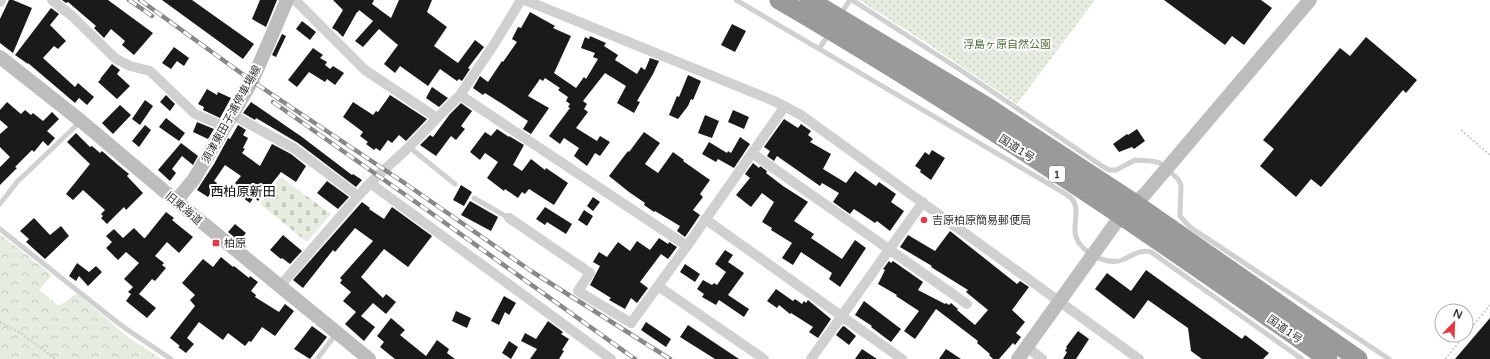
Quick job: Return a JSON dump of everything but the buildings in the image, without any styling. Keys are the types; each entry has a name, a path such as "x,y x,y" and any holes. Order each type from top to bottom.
{"highway":[{"name":"国道1号","path":"779,0 859,47 951,105 1128,209 1358,359"},
{"name":"国道1号","path":"809,0 989,108 1128,209 1328,359"}],"main road":[{"name":"須津東田子浦停車場線","path":"176,201 194,179 252,81 287,0"},
{"path":"1018,359 1092,256 1128,209 1145,194 1310,0"},
{"name":"旧東海道","path":"0,57 81,121 369,359"}],"street":[{"path":"52,0 72,16 116,60 130,66 150,70 195,114 226,127"},
{"path":"295,0 365,70 437,118"},
{"path":"280,286 370,183 409,147 460,95 495,43 521,0"},
{"path":"525,0 785,106 801,115 1139,359"},
{"path":"460,95 686,246"},
{"path":"509,218 590,273 578,291 631,323 785,106"},
{"path":"233,114 295,149 358,196"},
{"path":"752,153 967,304"},
{"path":"370,183 611,359"},
{"path":"811,359 923,202"},
{"path":"705,219 902,359"},
{"path":"658,286 764,359"},
{"path":"1027,347 1042,359"}],"lane":[{"path":"736,0 1072,199 1075,203 1076,210 1074,232 1078,241 1092,256 1114,261 1121,260 1140,251 1151,252 1302,359"},
{"path":"842,12 851,0 959,69 1109,170 1116,170 1136,160 1160,163 1178,179 1181,185 1180,216 1190,227 1245,265 1389,359"},
{"path":"819,49 825,40"},
{"path":"0,204 18,182 81,121"},
{"path":"409,147 455,184"},
{"path":"474,198 509,218"},
{"path":"0,229 122,326 171,359"},
{"path":"317,359 336,333"}],"path":[{"path":"1461,130 1490,155"},
{"path":"1474,324 1490,305"},
{"path":"0,322 19,332 56,359"},
{"path":"1445,359 1458,343"}],"green space":[{"name":"浮島ヶ原自然公園","path":"859,0 1095,0 1017,104 930,45"},
{"path":"281,177 331,214 307,242 260,204"},
{"path":"0,234 52,275 39,290 59,306 77,293 128,337 161,359 0,359"}],"railway":[{"path":"129,0 152,16"},
{"path":"140,0 252,81 403,182 531,271 670,359"},
{"path":"273,102 635,359"}],"place":[{"name":"吉原柏原簡易郵便局","path":"924,220"},
{"name":"柏原","path":"216,243"}],"district":[{"name":"西柏原新田","path":"243,191"}]}
